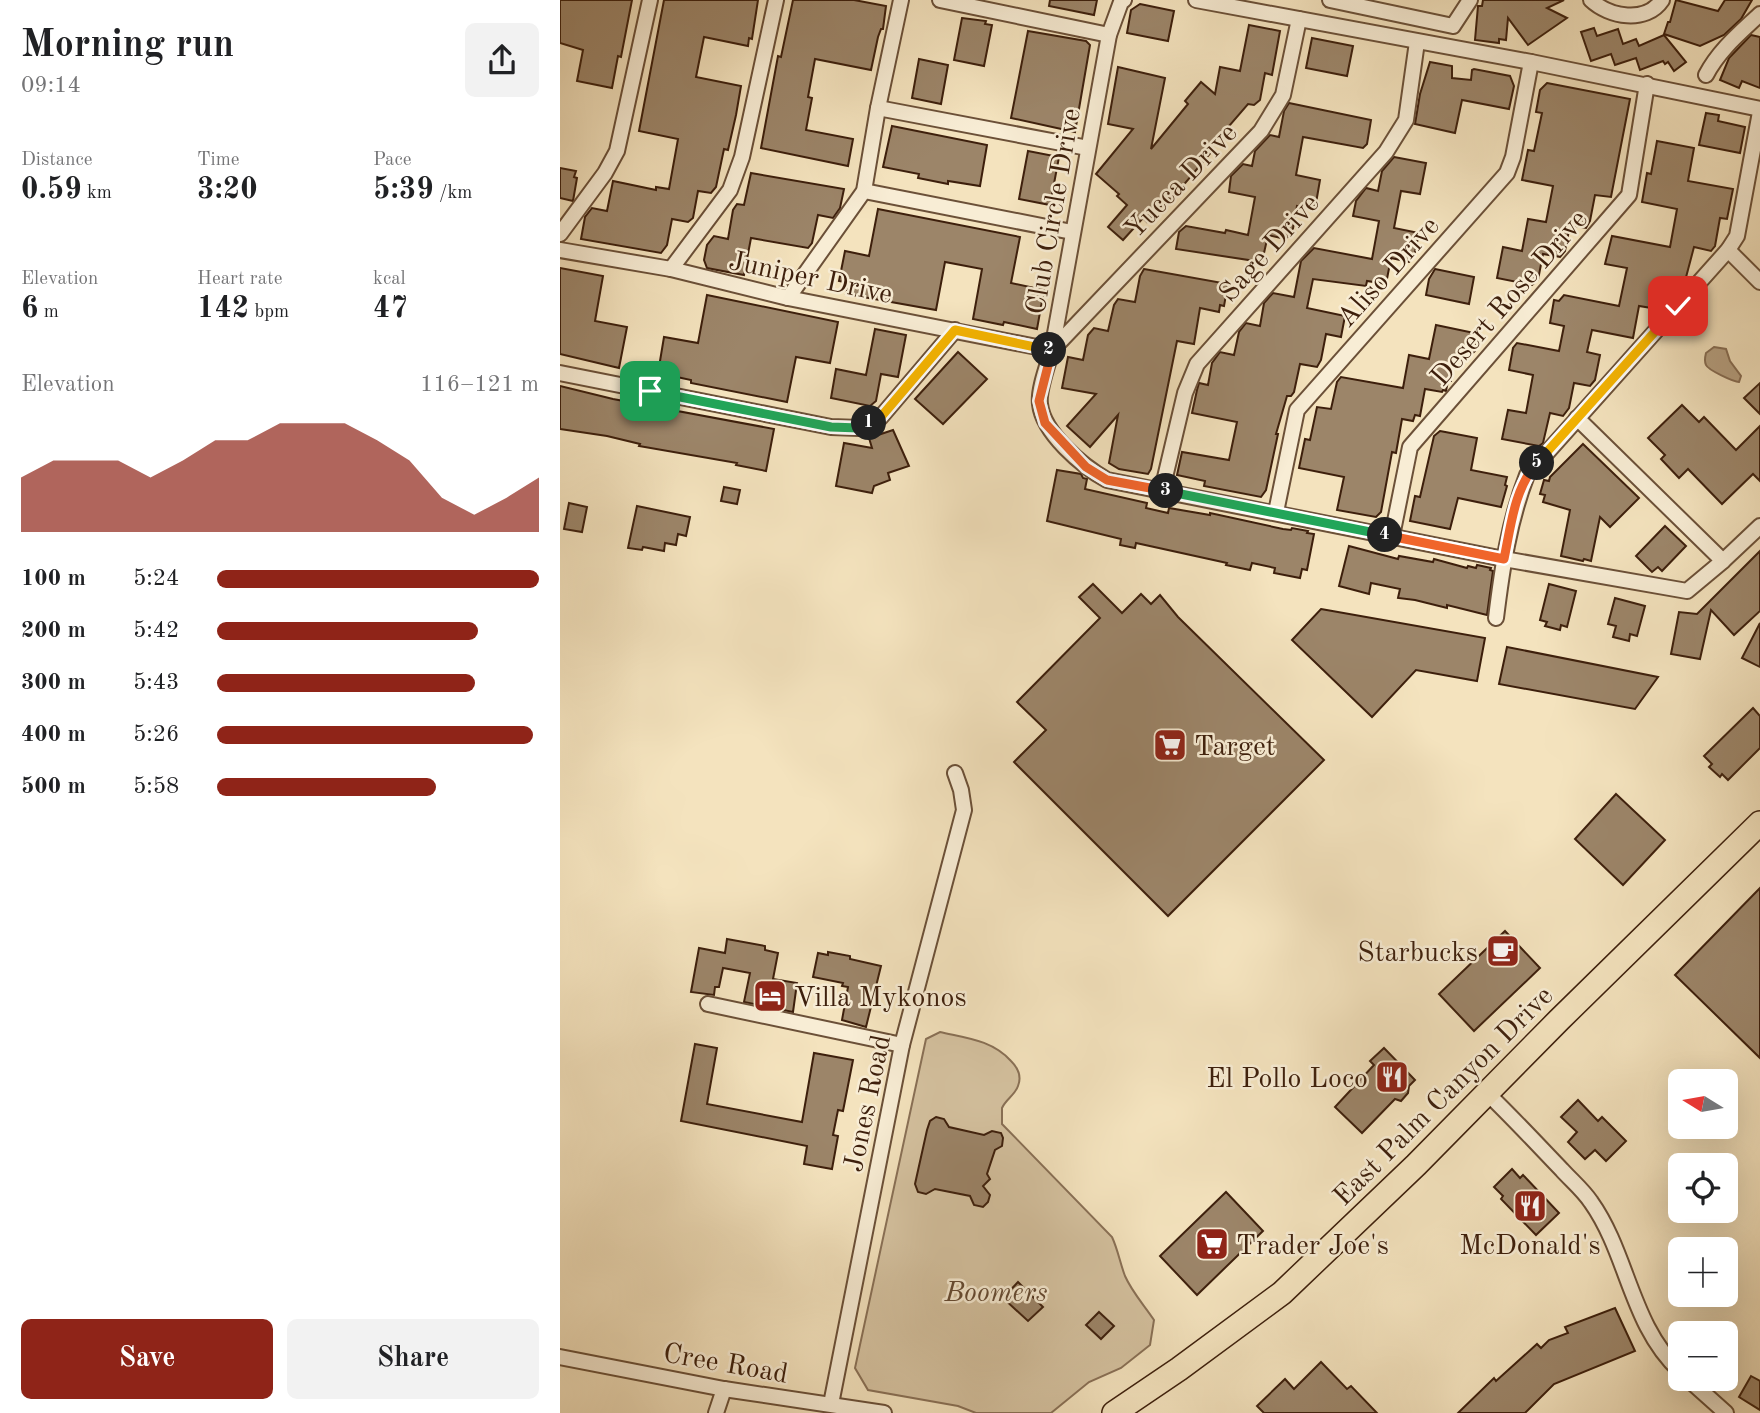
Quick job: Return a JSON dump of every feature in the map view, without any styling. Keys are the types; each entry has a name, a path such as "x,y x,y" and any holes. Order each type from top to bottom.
{"main road":[{"name":"East Palm Canyon Drive","path":"1114,1413 1282,1293 1416,1165 1760,823"}],"street":[{"path":"560,234 605,173 617,151 650,0"},
{"path":"671,269 730,190 742,157 776,0"},
{"path":"789,298 864,191 901,0"},
{"path":"940,0 1109,34"},
{"name":"Club Circle Drive","path":"1124,0 1109,34 1052,350 1039,401 1045,423 1086,467 1107,480 1504,559 1687,591 1760,526"},
{"path":"1196,0 1647,84 1760,110 1737,236 1728,250 1527,475 1517,499 1504,559 1496,618"},
{"path":"1339,1 1453,26 1470,0"},
{"path":"1591,0 1602,10 1642,15 1658,6 1662,0"},
{"path":"1706,75 1721,52 1760,14"},
{"name":"Yucca Drive","path":"1052,350 1261,131 1283,95 1299,19"},
{"name":"Sage Drive","path":"1161,490 1185,393 1197,364 1386,152 1406,120 1418,42"},
{"name":"Aliso Drive","path":"1276,512 1297,410 1507,173 1513,157 1531,62"},
{"name":"Desert Rose Drive","path":"1392,536 1410,447 1629,195 1647,84"},
{"path":"878,108 1088,148"},
{"path":"864,191 1072,233"},
{"name":"Juniper Drive","path":"560,250 671,269 789,298 1052,350"},
{"path":"1728,250 1760,282"},
{"path":"560,373 831,427 859,428 880,418 955,330"},
{"path":"1577,418 1723,561"},
{"name":"Jones Road","path":"831,1404 902,1045 964,810 956,774"},
{"path":"708,1004 902,1045"},
{"path":"1487,1093 1591,1202 1611,1238 1635,1303 1662,1355 1668,1360"},
{"name":"Cree Road","path":"560,1357 724,1389 884,1413"},
{"path":"716,1413 724,1389"},
{"path":"1702,1391 1726,1413"}],"green space":[{"name":"Boomers","path":"940,1032 969,1038 996,1048 1016,1066 1019,1082 1015,1092 1002,1108 1002,1124 1112,1237 1128,1282 1154,1320 1150,1345 1121,1368 1089,1382 1051,1413 976,1413 958,1406 868,1390 855,1368 926,1039"}],"shaded area":[{"path":"1714,347 1726,349 1730,361 1741,376 1739,382 1711,370 1706,365 1706,353"}],"building":[{"path":"560,0 632,0 612,88 577,81 583,50 560,43"},
{"path":"664,0 758,0 752,39 749,38 748,46 704,37 696,77 741,86 736,115 728,150 724,149 716,187 711,193 698,191 693,218 688,222 672,219 667,245 661,253 581,239 585,217 592,208 607,211 613,181 656,190 656,187 669,189 678,139 639,131"},
{"path":"793,0 854,0 886,6 883,29 878,37 871,70 815,59 808,97 812,98 806,130 853,139 848,166 761,148 778,56 781,57"},
{"path":"1050,0 1097,0 1094,15 1049,6"},
{"path":"1483,0 1564,0 1547,8 1567,18 1528,45 1508,18 1506,40 1499,39 1499,43 1475,40 1478,6 1482,6"},
{"path":"1676,0 1718,11 1725,0 1752,0 1741,19 1724,35 1700,46 1664,34"},
{"path":"1140,4 1174,11 1168,41 1127,33 1131,10"},
{"path":"962,18 986,21 985,24 992,25 984,66 954,60"},
{"path":"1249,25 1280,31 1272,75 1265,73 1260,100 1254,105 1248,104 1210,148 1213,150 1171,200 1168,198 1147,222 1143,218 1123,240 1108,227 1127,205 1117,196 1119,194 1096,174 1133,129 1108,124 1118,67 1165,78 1151,149 1188,104 1185,101 1201,82 1215,94 1220,67 1240,71"},
{"path":"1594,28 1597,36 1618,29 1623,44 1636,39 1639,46 1664,35 1686,62 1674,71 1668,62 1665,64 1663,61 1640,70 1636,58 1615,65 1611,54 1591,61 1581,32"},
{"path":"1028,31 1086,41 1090,45 1075,132 1011,118"},
{"path":"1751,35 1760,37 1760,88 1742,81 1739,88 1720,80 1729,58"},
{"path":"1312,38 1353,46 1347,76 1306,68"},
{"path":"919,59 948,65 941,104 912,98"},
{"path":"1430,62 1452,66 1452,78 1471,80 1474,69 1510,76 1514,86 1509,109 1462,100 1455,133 1415,124 1420,94"},
{"path":"1547,83 1630,99 1611,197 1595,195 1586,228 1570,225 1565,251 1560,257 1543,254 1538,280 1532,285 1497,278 1503,247 1522,251 1528,219 1546,222 1553,186 1522,180 1528,150 1534,151 1542,113 1536,112 1540,90"},
{"path":"1289,103 1371,120 1367,144 1363,148 1303,137 1296,175 1320,180 1316,203 1312,209 1297,206 1292,234 1285,239 1268,235 1262,262 1176,249 1179,232 1186,226 1248,235 1255,197 1229,192 1231,176 1243,164 1252,166 1255,151 1270,135 1279,137 1284,111"},
{"path":"1706,113 1719,115 1718,121 1745,127 1740,153 1699,145"},
{"path":"892,126 987,145 980,186 948,181 948,184 918,178 919,174 883,167"},
{"path":"1657,141 1694,148 1688,181 1733,189 1727,219 1720,218 1715,246 1711,251 1694,247 1685,281 1668,278 1663,304 1657,309 1639,306 1633,338 1592,330 1587,352 1600,355 1595,380 1590,386 1574,383 1569,408 1563,416 1550,413 1543,443 1539,446 1502,439 1508,410 1526,413 1533,375 1509,370 1513,348 1517,343 1559,351 1564,326 1550,323 1554,300 1559,301 1564,295 1619,306 1627,268 1605,264 1612,236 1670,247 1677,209 1642,202"},
{"path":"1028,151 1059,157 1050,205 1019,199"},
{"path":"1394,157 1426,163 1420,194 1401,191 1394,228 1419,233 1414,257 1409,262 1391,258 1386,284 1367,281 1366,286 1313,279 1307,308 1345,316 1341,337 1326,334 1317,367 1300,364 1294,392 1287,396 1276,434 1266,490 1261,497 1204,486 1205,481 1177,475 1182,452 1229,460 1237,422 1192,413 1199,383 1208,385 1212,363 1220,352 1234,355 1239,332 1246,323 1260,326 1264,303 1273,293 1294,297 1301,261 1314,248 1372,259 1379,221 1353,216 1356,201 1366,188 1378,191 1382,171"},
{"path":"560,168 576,171 573,201 560,198"},
{"path":"751,173 844,189 840,208 833,218 818,215 812,243 808,248 751,238 744,275 707,268 704,260 707,245 714,236 728,239 733,210 737,204 744,205"},
{"path":"878,209 1020,237 1011,283 1044,290 1037,329 973,319 982,269 945,262 936,310 846,294 849,283 839,281 845,251 869,256"},
{"path":"560,268 603,276 595,321 627,327 619,368 560,354"},
{"path":"1144,269 1228,284 1224,306 1220,305 1219,312 1200,308 1194,344 1177,341 1148,474 1119,469 1109,463 1118,415 1090,447 1067,426 1096,394 1062,388 1068,357 1083,360 1088,335 1094,328 1108,331 1118,299 1135,302"},
{"path":"1435,269 1474,277 1469,304 1426,295 1429,279"},
{"path":"707,295 838,322 830,363 796,357 787,402 691,383 691,380 658,373 664,337 698,343"},
{"path":"1436,325 1479,334 1475,351 1466,359 1451,356 1451,381 1448,381 1446,391 1425,389 1420,416 1415,415 1413,421 1402,419 1396,453 1392,452 1381,512 1376,517 1337,510 1344,477 1299,468 1305,439 1310,440 1317,407 1331,409 1337,382 1341,377 1403,388 1409,355 1429,359"},
{"path":"875,329 906,335 898,377 881,374 876,401 870,406 831,398 836,369 866,375"},
{"path":"958,352 987,379 943,424 915,399"},
{"path":"1760,383 1760,414 1744,398"},
{"path":"560,386 613,399 774,429 766,471 736,465 737,463 639,446 640,444 607,436 560,429"},
{"path":"1682,405 1699,422 1704,417 1736,450 1760,426 1760,481 1753,474 1722,504 1688,469 1679,478 1661,459 1665,455 1648,438"},
{"path":"893,430 909,466 888,473 890,480 874,486 872,493 836,486 844,443 872,448 869,438"},
{"path":"1440,431 1477,438 1471,470 1507,477 1501,507 1458,498 1450,529 1410,521 1415,496 1420,497 1434,436"},
{"path":"1583,444 1639,498 1610,527 1600,517 1591,561 1561,556 1570,510 1543,502 1545,495 1540,494 1544,480 1549,481"},
{"path":"1057,470 1081,474 1087,479 1085,489 1147,503 1146,508 1168,513 1169,508 1210,513 1283,529 1308,531 1307,533 1314,534 1307,570 1302,569 1300,578 1274,573 1275,568 1252,563 1250,570 1136,543 1135,548 1120,545 1121,539 1047,521"},
{"path":"724,487 740,490 737,504 721,501"},
{"path":"569,503 587,507 582,532 564,529"},
{"path":"637,506 690,517 686,536 678,534 676,545 665,543 664,551 643,547 642,550 628,548"},
{"path":"1665,526 1686,546 1662,571 1658,567 1652,572 1636,556"},
{"path":"1349,546 1398,559 1399,556 1433,562 1434,559 1467,568 1476,568 1477,565 1491,568 1493,571 1487,615 1447,605 1447,608 1398,598 1400,589 1371,583 1369,594 1339,586"},
{"path":"1760,551 1760,611 1734,635 1711,610 1700,659 1671,654 1679,612 1697,614"},
{"name":"Target","path":"1093,584 1122,613 1141,594 1151,604 1160,595 1178,617 1324,760 1168,916 1014,762 1046,730 1017,702 1100,618 1079,597"},
{"path":"1549,584 1576,591 1567,627 1561,625 1560,630 1545,626 1547,622 1540,620"},
{"path":"1615,598 1645,606 1637,636 1630,634 1629,641 1613,637 1616,626 1608,624"},
{"path":"1321,609 1485,638 1477,681 1416,670 1372,717 1292,640"},
{"path":"1760,623 1760,667 1742,658"},
{"path":"1507,647 1658,677 1635,709 1499,684"},
{"path":"1753,708 1760,716 1760,748 1728,780 1722,774 1720,777 1709,767 1712,764 1704,756"},
{"path":"1616,794 1665,840 1623,885 1575,839"},
{"path":"1760,888 1760,1058 1675,975"},
{"path":"1505,931 1540,968 1474,1031 1439,994"},
{"path":"727,939 765,946 765,950 778,953 773,979 797,983 793,1012 744,1002 750,973 723,968 719,987 715,987 714,995 691,992 699,948 725,953"},
{"path":"828,952 881,966 866,1027 842,1020 848,987 842,986 843,983 813,977 818,953 828,955"},
{"path":"695,1044 717,1048 707,1104 802,1122 814,1053 853,1060 843,1111 838,1110 833,1135 838,1136 832,1169 804,1164 807,1146 681,1121"},
{"path":"1384,1048 1415,1080 1401,1101 1395,1099 1362,1133 1335,1107 1374,1065 1370,1061"},
{"path":"1578,1100 1598,1121 1602,1117 1626,1141 1606,1161 1595,1150 1585,1159 1568,1142 1577,1132 1561,1117"},
{"path":"936,1117 944,1119 949,1127 984,1135 992,1131 1001,1133 1002,1146 995,1150 987,1174 990,1179 983,1186 990,1195 983,1207 974,1205 970,1196 935,1189 926,1194 918,1192 915,1184 927,1130 930,1121"},
{"name":"McDonald's","path":"1512,1169 1520,1178 1523,1175 1559,1213 1536,1235 1501,1199 1503,1196 1494,1187"},
{"name":"Trader Joe's","path":"1226,1192 1263,1231 1197,1295 1160,1256"},
{"path":"1018,1282 1043,1307 1028,1321 1003,1298"},
{"path":"1615,1308 1635,1351 1554,1384 1525,1413 1458,1413 1494,1378 1496,1381 1537,1344 1541,1348 1549,1340 1568,1333 1565,1327"},
{"path":"1099,1312 1114,1326 1101,1339 1086,1325"},
{"path":"1321,1362 1347,1389 1351,1386 1377,1413 1264,1413 1257,1406 1285,1379 1294,1389"},
{"path":"1751,1376 1760,1381 1760,1410 1739,1397"}],"place":[{"name":"Target","path":"1170,745"},
{"name":"Starbucks","path":"1503,951"},
{"name":"Villa Mykonos","path":"770,996"},
{"name":"El Pollo Loco","path":"1392,1077"},
{"name":"McDonald's","path":"1530,1206"},
{"name":"Trader Joe's","path":"1212,1244"}],"route":[{"path":"650,391 831,427 859,428 880,418 955,330 1052,350 1039,401 1045,423 1086,467 1107,480 1504,559 1517,499 1527,475 1678,306"}]}
